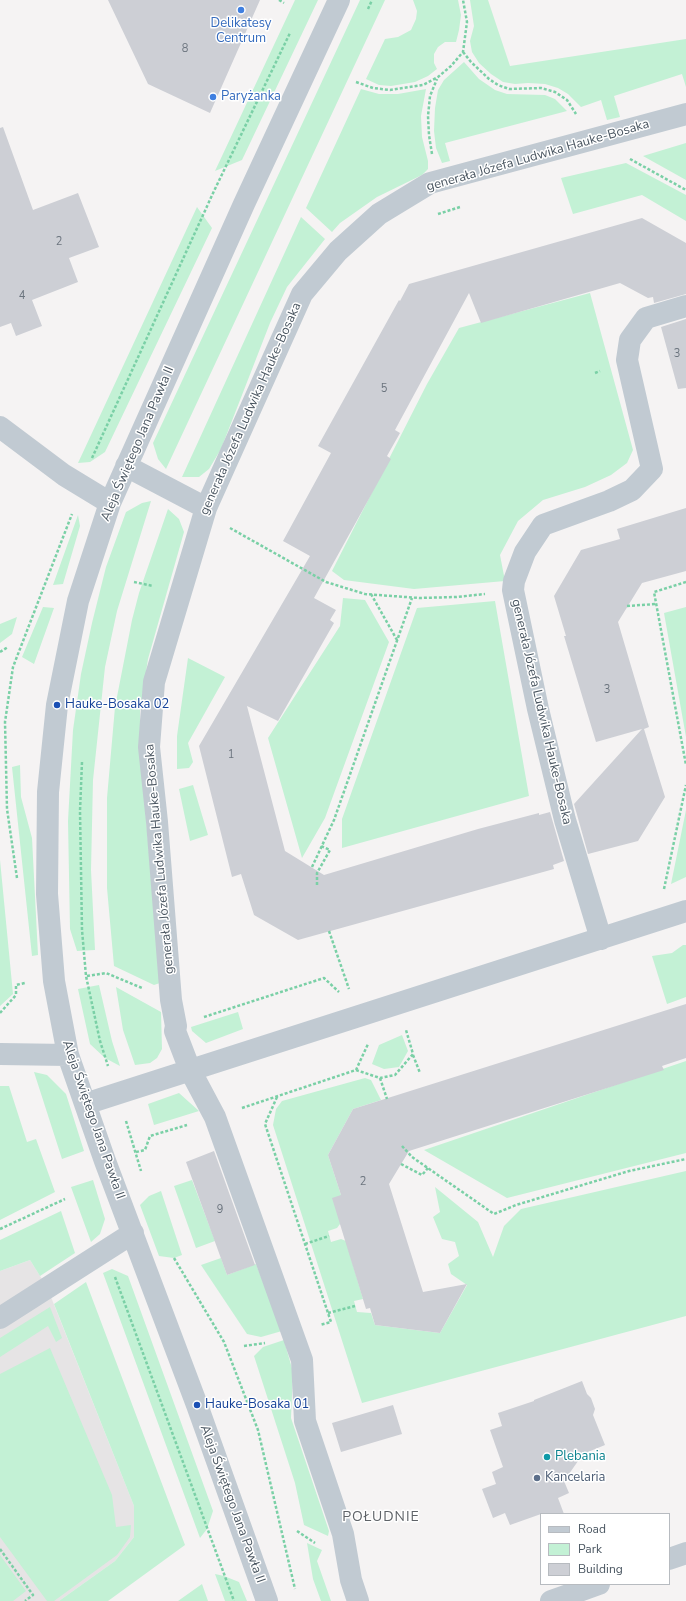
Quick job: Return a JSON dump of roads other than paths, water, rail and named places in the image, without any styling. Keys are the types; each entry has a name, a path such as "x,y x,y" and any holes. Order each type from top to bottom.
{"street":[{"name":"Aleja Świętego Jana Pawła II","path":"266,1601 197,1405 85,1104 68,1054 54,981 47,894 48,792 57,705 78,601 110,503 244,204 339,0"},
{"name":"generała Józefa Ludwika Hauke-Bosaka","path":"358,1601 351,1580 343,1534 305,1421 302,1360 215,1117 190,1070 175,1031 176,1026 171,1000 150,740 154,682 206,508 302,294 338,251 378,214 430,183 686,114"},
{"name":"generała Józefa Ludwika Hauke-Bosaka","path":"601,939 564,813 538,709 513,590 514,581 525,552 543,525 609,501 632,490 652,470 627,360 630,340 646,318 686,306"},
{"path":"0,427 83,488 110,503"},
{"path":"126,466 206,508"},
{"path":"85,1104 686,911"},
{"path":"0,1054 68,1054"},
{"path":"0,1318 133,1233"},
{"path":"670,1559 686,1553"},
{"path":"551,1601 596,1585"}],"place":[{"name":"Delikatesy Centrum","path":"241,10"},
{"name":"Paryżanka","path":"213,97"},
{"name":"Hauke-Bosaka 02","path":"57,705"},
{"name":"Hauke-Bosaka 01","path":"197,1405"},
{"name":"Plebania","path":"547,1457"},
{"name":"Kancelaria","path":"537,1478"}],"district":[{"name":"POŁUDNIE","path":"381,1518"}]}
